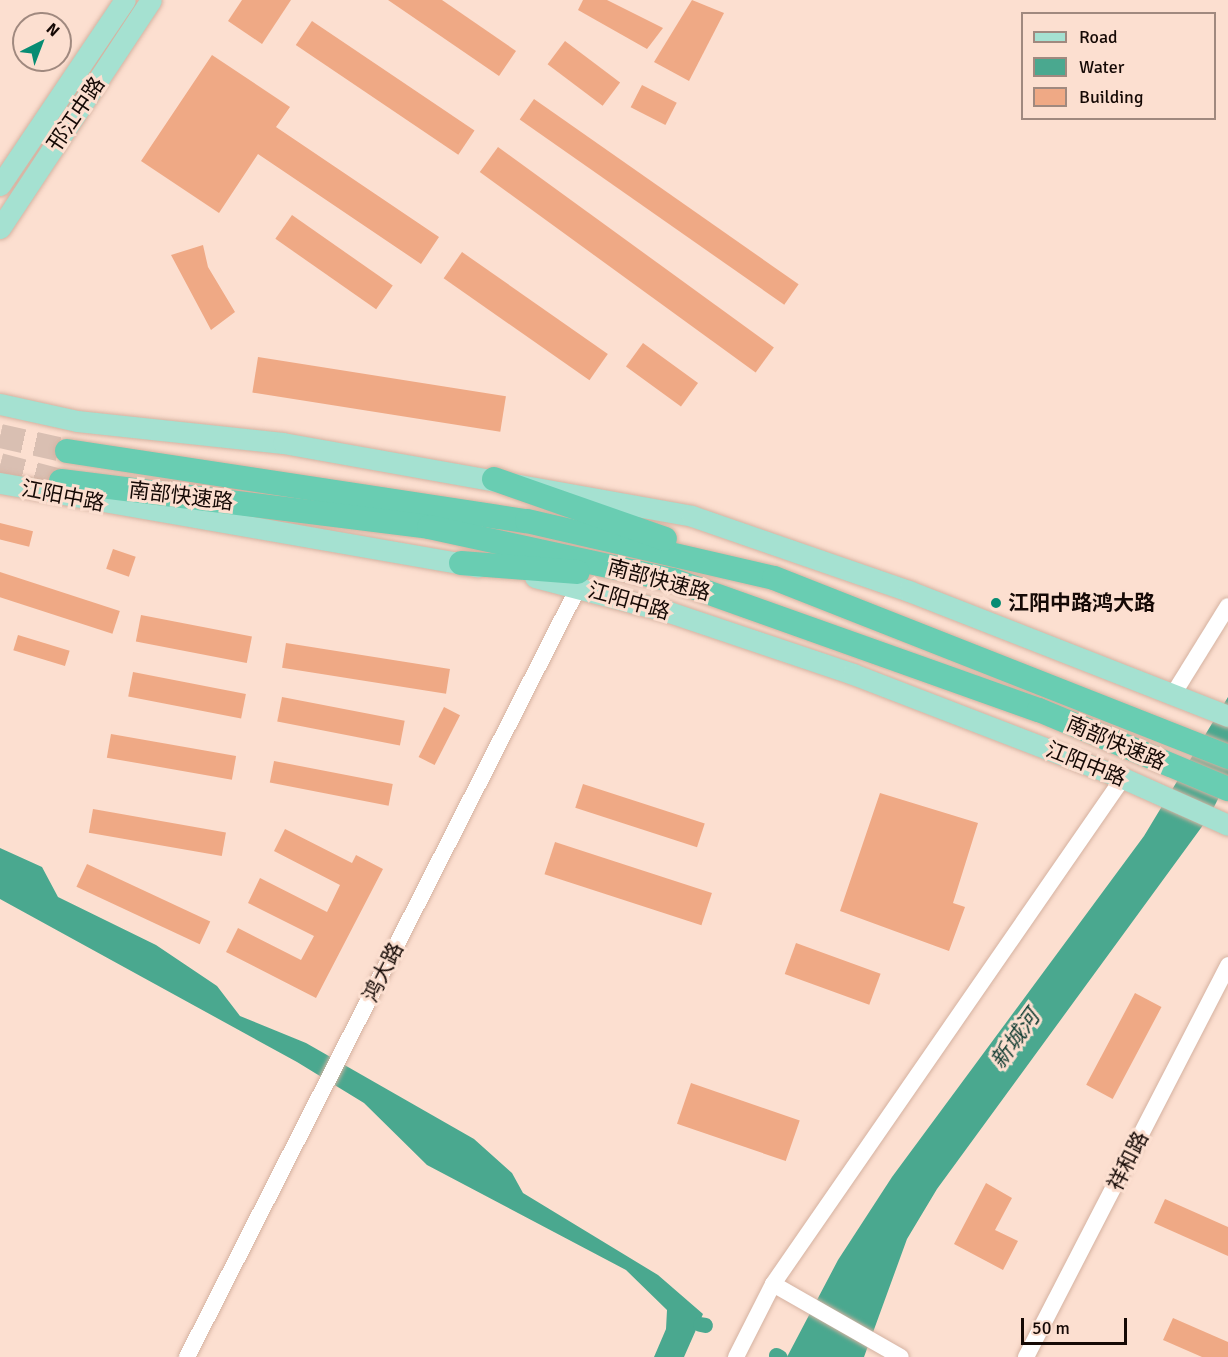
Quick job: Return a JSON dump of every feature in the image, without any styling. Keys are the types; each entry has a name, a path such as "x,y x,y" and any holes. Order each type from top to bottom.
{"highway":[{"name":"南部快速路","path":"67,451 527,521 774,578 1228,757"},
{"path":"494,479 774,578"},
{"name":"南部快速路","path":"52,488 429,527 674,580 1028,706 1228,789"},
{"path":"461,563 674,580"}],"main road":[{"name":"邗江中路","path":"0,185 125,0"},
{"name":"邗江中路","path":"0,228 151,0"},
{"path":"0,390 34,412"},
{"path":"0,404 34,412 283,443 692,516 909,591 1174,693 1220,713"},
{"name":"江阳中路","path":"0,483 52,488 579,586 853,674 1123,777 1223,823"},
{"path":"0,491 52,488"}],"street":[{"name":"鸿大路","path":"187,1357 579,586"},
{"path":"1174,693 1228,606"},
{"path":"736,1357 773,1284 1123,777"},
{"name":"祥和路","path":"1026,1357 1228,965"},
{"path":"773,1284 901,1357"}],"water":[{"name":"新城河","path":"1228,697 1228,779 1209,817 937,1189 907,1239 864,1357 787,1357 838,1260 892,1177 1144,836"},
{"path":"0,848 42,867 58,897 156,945 217,986 240,1016 306,1043 474,1139 512,1173 523,1193 658,1275 703,1314 684,1357 654,1357 666,1329 667,1310 626,1270 427,1165 364,1103 297,1062 0,899"}],"building":[{"path":"242,0 291,0 262,44 228,21"},
{"path":"388,0 442,0 516,51 499,76"},
{"path":"583,0 607,0 663,28 647,49 578,10"},
{"path":"692,0 724,13 689,81 654,62"},
{"path":"312,21 474,131 458,155 296,45"},
{"path":"565,41 620,83 603,106 548,64"},
{"path":"212,55 290,107 276,127 439,237 421,264 258,154 219,213 141,161"},
{"path":"642,85 677,103 665,125 631,107"},
{"path":"534,99 799,284 784,305 520,119"},
{"path":"498,147 774,347 756,373 480,172"},
{"path":"292,215 393,286 376,309 275,239"},
{"path":"203,245 208,267 235,312 211,330 171,255"},
{"path":"462,252 608,354 589,380 444,278"},
{"path":"643,343 698,383 681,406 626,366"},
{"path":"258,357 506,396 500,432 252,393"},
{"path":"0,523 33,531 29,547 0,539"},
{"path":"113,549 136,557 129,577 106,569"},
{"path":"0,572 120,611 112,634 0,597"},
{"path":"141,615 252,637 247,663 136,642"},
{"path":"18,635 70,651 65,666 13,650"},
{"path":"286,643 450,669 446,694 282,668"},
{"path":"133,672 246,694 241,718 128,697"},
{"path":"282,697 405,721 400,745 277,722"},
{"path":"444,707 460,715 435,765 419,757"},
{"path":"111,734 236,756 232,780 107,758"},
{"path":"274,761 393,784 389,806 270,783"},
{"path":"583,784 705,824 697,847 575,808"},
{"path":"880,793 978,823 953,903 965,907 949,951 840,911"},
{"path":"93,809 226,832 222,856 89,833"},
{"path":"285,829 352,863 356,855 383,869 316,998 226,952 238,928 301,960 314,936 248,903 260,878 327,912 340,885 274,851"},
{"path":"555,842 712,893 701,925 544,874"},
{"path":"87,864 210,921 200,944 76,887"},
{"path":"796,943 881,974 869,1005 785,974"},
{"path":"1135,993 1161,1007 1113,1099 1086,1085"},
{"path":"691,1083 800,1120 786,1161 677,1124"},
{"path":"986,1183 1012,1198 995,1230 1018,1241 1003,1270 954,1244"},
{"path":"1165,1199 1228,1227 1228,1256 1154,1223"},
{"path":"1173,1318 1228,1342 1228,1357 1202,1357 1163,1340"}],"waterway":[{"path":"700,1324 705,1325"},
{"path":"776,1355 780,1357"}],"tunnel":[{"path":"0,436 67,451"},
{"path":"0,465 61,481"}],"place":[{"name":"江阳中路鸿大路","path":"996,603"}]}
